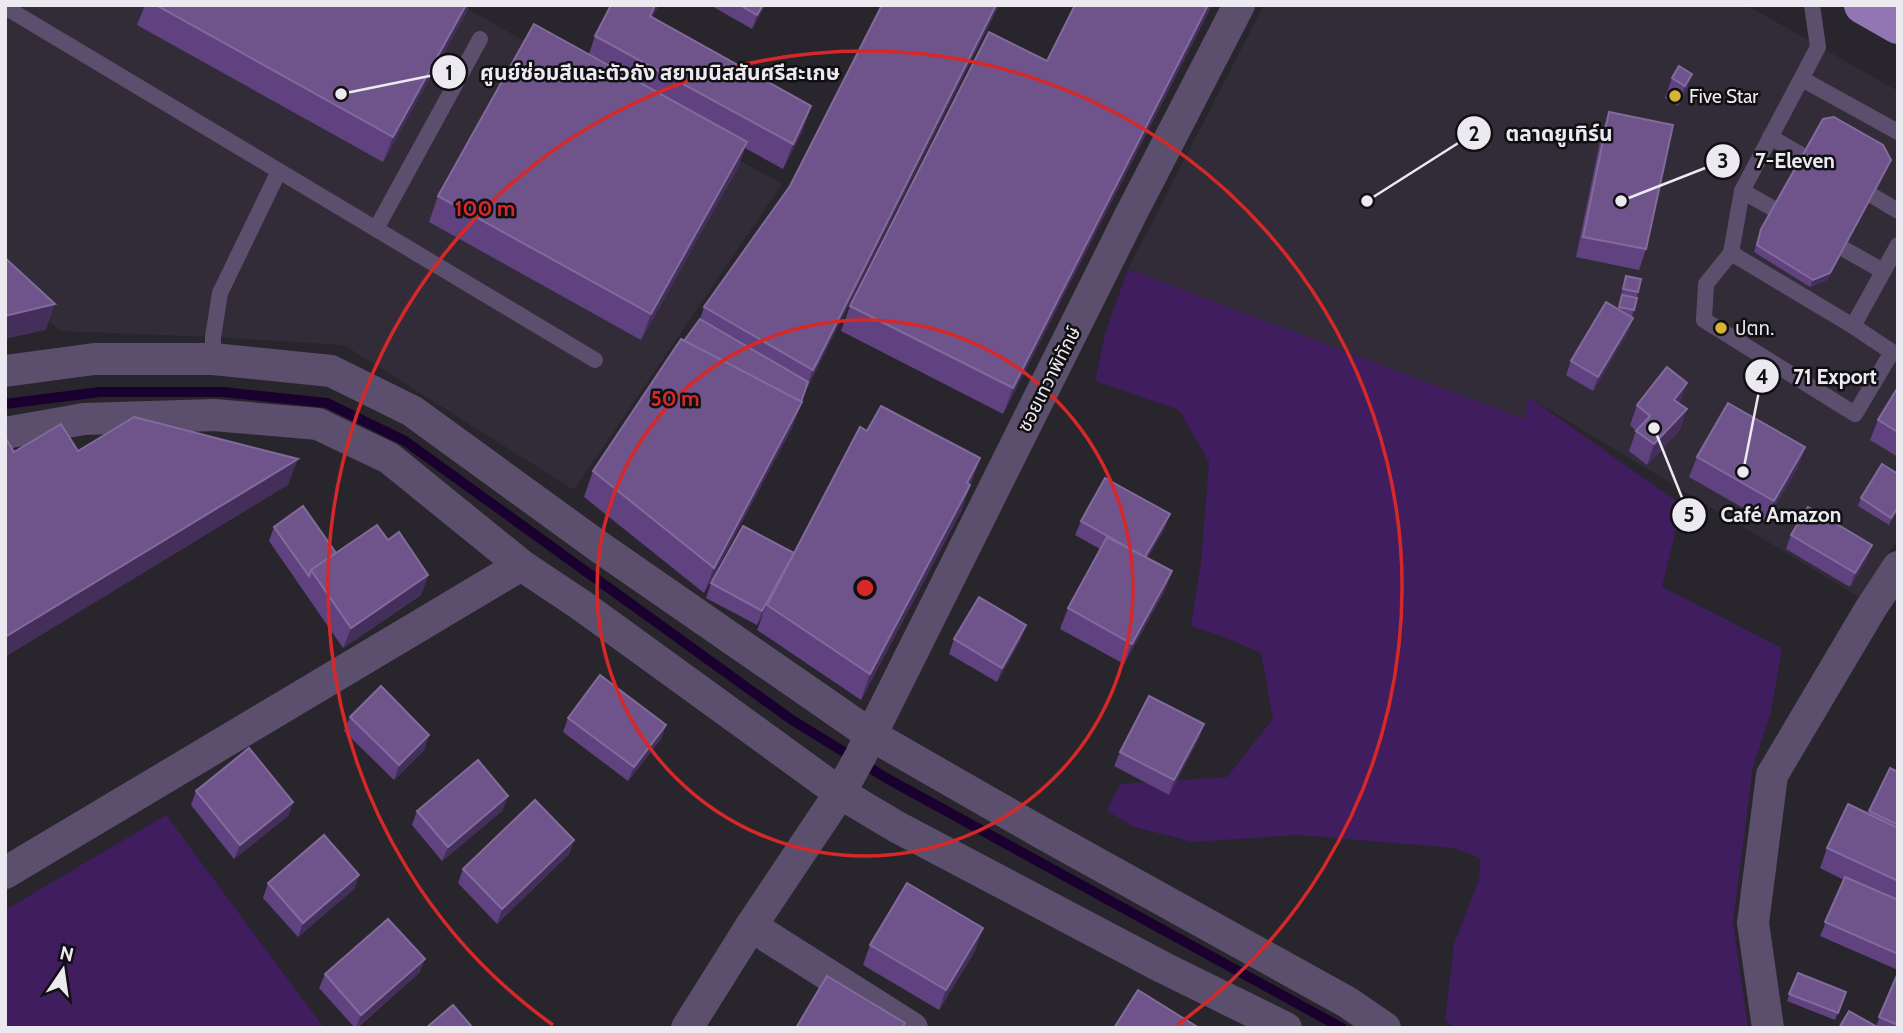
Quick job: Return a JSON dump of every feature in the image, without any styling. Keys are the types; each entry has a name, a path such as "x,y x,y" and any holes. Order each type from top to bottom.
{"main road":[{"path":"1863,5 1898,25"}],"street":[{"name":"ซอยเทวาพิทักษ์","path":"687,1028 855,765 1239,5"},
{"path":"5,371 94,359 213,359 331,371 412,411 598,546 855,765 897,827 1164,968 1286,1028"},
{"path":"5,433 84,419 201,415 318,424 388,458 521,565 581,605 855,765 1041,834 1347,1002 1385,1028"},
{"path":"5,873 521,565"},
{"path":"1768,1028 1753,923 1772,775 1898,567"},
{"path":"751,926 912,1028"}],"lane":[{"path":"1731,253 1892,352 1855,414 1704,320 1706,284 1731,253 1742,191 1818,47 1812,5"},
{"path":"5,7 595,360"},
{"path":"376,229 480,40"},
{"path":"1802,79 1898,132"},
{"path":"1770,137 1803,156"},
{"path":"213,359 213,337 220,293 279,171"},
{"path":"1742,191 1774,209"},
{"path":"1873,196 1898,211"},
{"path":"1853,326 1898,245"},
{"path":"1844,249 1883,271"}],"shaded area":[{"path":"5,5 460,5 782,184 574,490 344,345 60,331 5,279"},
{"path":"1264,5 1746,5 1898,91 1898,539 1859,597 1530,398 1524,419 1128,269"},
{"path":"1128,269 1524,419 1529,397 1682,505 1662,587 1782,648 1771,712 1753,767 1733,922 1748,1028 1455,1028 1445,1020 1454,944 1479,880 1480,858 1454,848 1297,835 1193,842 1134,827 1107,811 1120,784 1227,777 1273,719 1261,653 1191,626 1201,562 1209,462 1179,410 1095,381 1105,334"},
{"path":"166,815 324,1028 5,1028 5,910"}],"building":[{"path":"156,5 466,5 393,137"},
{"path":"611,5 655,5 650,16 811,106 793,144 595,36"},
{"path":"740,5 763,5 757,15"},
{"path":"882,5 996,5 813,370 704,307 790,186"},
{"path":"1075,5 1208,5 1013,388 850,306 989,32 1047,61"},
{"path":"534,24 747,142 651,314 438,196"},
{"path":"1679,66 1692,74 1685,86 1672,78"},
{"path":"1609,112 1673,125 1646,249 1583,237"},
{"path":"1834,117 1883,145 1891,160 1830,273 1813,280 1757,245 1761,229 1823,119"},
{"path":"5,258 55,304 5,316"},
{"path":"1626,276 1641,279 1638,292 1623,289"},
{"path":"1622,295 1637,298 1634,310 1619,307"},
{"path":"1606,302 1633,318 1598,377 1571,361"},
{"path":"700,319 808,382 801,402 684,341"},
{"path":"681,339 802,402 714,568 593,471"},
{"path":"1667,367 1687,383 1674,400 1687,409 1654,444 1636,431 1650,416 1637,405"},
{"path":"1898,387 1898,432 1878,420"},
{"path":"1728,403 1805,447 1774,501 1697,457"},
{"path":"881,406 980,458 967,483 970,485 870,674 767,605 860,427 867,431"},
{"path":"134,417 298,459 5,637 5,437 14,452 61,424 78,451"},
{"path":"1882,464 1898,474 1898,507 1891,518 1861,498"},
{"path":"1105,478 1170,514 1145,557 1081,521"},
{"path":"303,506 336,553 311,570 309,576 274,527"},
{"path":"1808,507 1872,545 1855,573 1791,535"},
{"path":"377,525 388,540 399,532 428,575 351,628 311,570"},
{"path":"743,526 794,553 762,611 711,583"},
{"path":"1107,537 1172,571 1132,644 1068,608"},
{"path":"979,597 1026,625 1002,668 954,639"},
{"path":"600,675 666,725 634,767 568,718"},
{"path":"381,686 429,735 399,765 350,717"},
{"path":"1149,696 1204,724 1174,780 1120,752"},
{"path":"249,748 293,802 240,845 196,791"},
{"path":"478,760 508,796 448,847 417,811"},
{"path":"1890,768 1898,772 1898,825 1869,811"},
{"path":"535,800 574,840 502,909 463,869"},
{"path":"1848,804 1898,828 1898,881 1827,848"},
{"path":"324,835 359,875 303,923 268,883"},
{"path":"1845,877 1898,900 1898,954 1825,922"},
{"path":"907,883 983,928 946,990 870,945"},
{"path":"388,919 425,959 361,1015 325,974"},
{"path":"1798,973 1846,992 1838,1013 1789,994"},
{"path":"1898,973 1898,1025 1879,1017"},
{"path":"827,976 905,1023 902,1028 796,1028"},
{"path":"1138,990 1199,1028 1114,1028"},
{"path":"453,1005 473,1028 426,1028"},
{"path":"1849,1011 1879,1028 1839,1028"}],"waterway":[{"path":"5,404 100,392 223,392 327,403 405,441 792,720 888,779 1342,1028"}],"place":[{"name":"ศูนย์ซ่อมสีและตัวถัง สยามนิสสันศรีสะเกษ","path":"341,94"},
{"name":"Five Star","path":"1675,96"},
{"name":"ตลาดยูเทิร์น","path":"1367,201"},
{"name":"7-Eleven","path":"1621,201"},
{"name":"ปตท.","path":"1721,328"},
{"name":"Café Amazon","path":"1654,428"},
{"name":"71 Export","path":"1743,472"}]}
